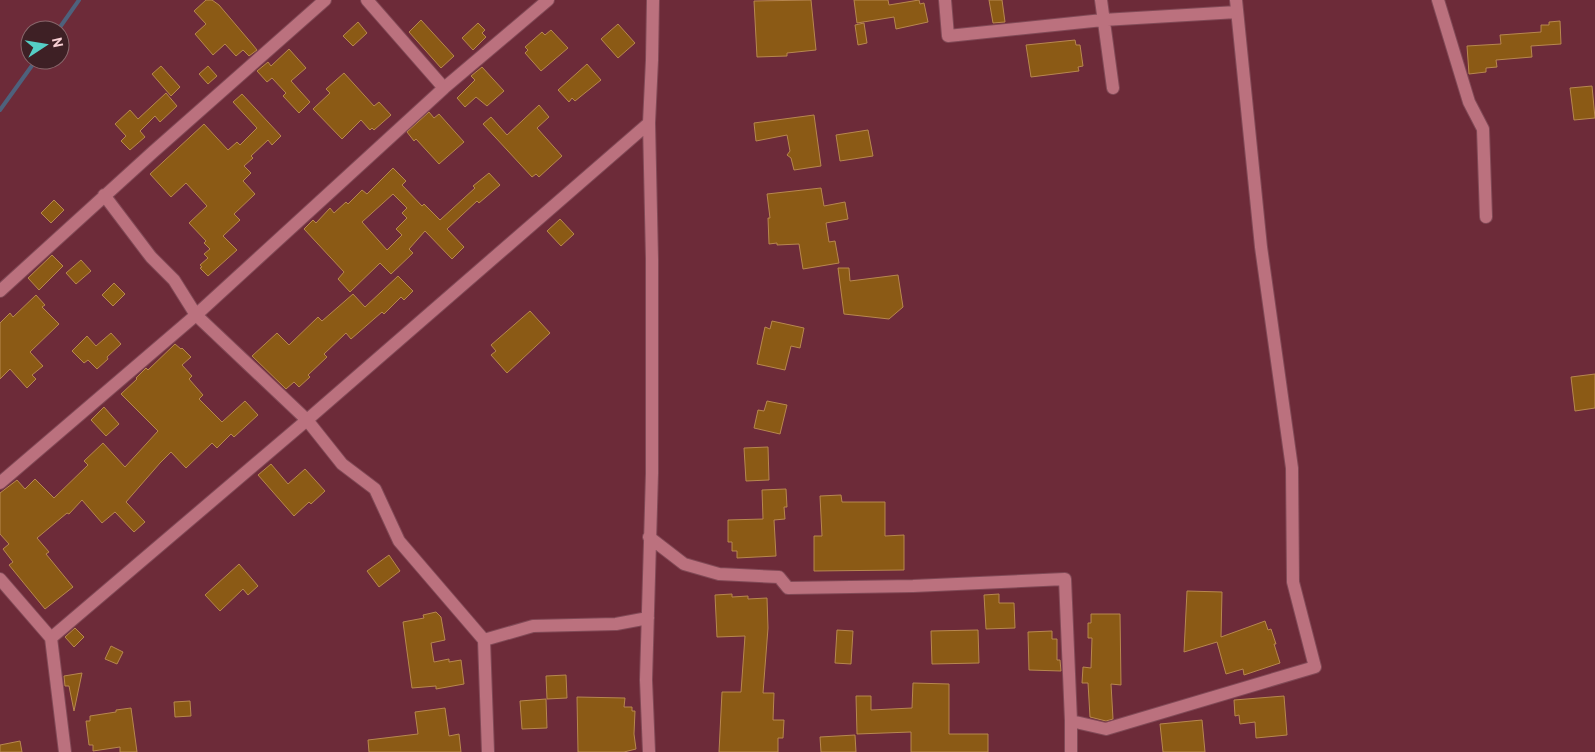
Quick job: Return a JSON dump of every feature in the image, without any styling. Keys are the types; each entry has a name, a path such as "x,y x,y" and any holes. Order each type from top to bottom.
{"street":[{"path":"0,291 104,195 325,0"},
{"path":"367,0 444,88"},
{"path":"0,483 196,315 444,88 548,0"},
{"path":"649,752 646,680 652,472 652,259 649,123 653,0"},
{"path":"944,0 948,36 1237,6 1261,246 1292,468 1293,582 1315,667 1106,729 1071,721"},
{"path":"1101,0 1113,88"},
{"path":"1438,0 1469,102 1483,129 1486,216"},
{"path":"51,638 307,420 649,123"},
{"path":"104,195 150,256 174,280 196,315 307,420 342,464 375,489 399,541 484,640 488,752"},
{"path":"649,537 684,564 719,574 779,577 788,588 913,586 1065,579 1071,752"},
{"path":"0,579 51,638 65,752"},
{"path":"484,640 533,626 616,624 648,618"}],"building":[{"path":"206,0 212,0 219,5 257,50 249,56 243,50 236,56 225,44 213,55 195,34 206,24 194,11"},
{"path":"811,0 816,50 787,53 787,56 757,57 754,1"},
{"path":"854,0 888,0 889,5 919,0 920,4 924,3 928,22 896,29 894,17 857,23"},
{"path":"989,0 1002,0 1005,22 993,23"},
{"path":"421,20 454,56 441,68 409,32"},
{"path":"1560,21 1561,44 1531,46 1532,57 1496,60 1497,67 1486,68 1486,72 1469,74 1467,46 1501,44 1500,35 1541,32 1541,25 1549,25 1549,22"},
{"path":"358,22 367,33 353,46 343,36"},
{"path":"478,23 485,30 482,33 486,37 473,50 462,38"},
{"path":"864,23 867,43 858,45 855,25"},
{"path":"618,24 635,43 618,58 601,39"},
{"path":"551,30 568,48 541,71 525,53 528,50 525,47 542,32 545,35"},
{"path":"1075,40 1076,45 1080,45 1083,66 1078,67 1079,71 1031,77 1026,45"},
{"path":"289,49 306,68 291,81 310,102 299,113 283,96 286,93 272,78 267,82 257,71 268,62 271,66"},
{"path":"587,64 601,80 575,101 572,98 569,102 558,90"},
{"path":"161,66 180,87 171,96 152,74"},
{"path":"208,66 217,76 208,84 199,74"},
{"path":"482,67 504,91 487,106 476,97 465,107 457,98 475,80 471,76"},
{"path":"344,73 374,106 379,102 391,115 374,130 372,128 370,130 361,120 342,139 313,109 330,93 326,89"},
{"path":"1592,86 1595,118 1574,120 1570,88"},
{"path":"166,93 177,106 160,122 155,116 140,131 145,137 130,150 121,141 126,136 115,124 130,110 138,119"},
{"path":"242,94 281,136 272,145 268,140 251,156 253,158 244,166 251,173 243,181 255,194 234,214 240,220 223,236 237,250 208,276 200,268 202,267 200,265 208,258 204,254 210,249 204,243 206,241 189,223 207,206 186,183 171,197 150,174 204,124 228,150 237,142 240,145 257,128 233,102"},
{"path":"539,105 549,117 537,128 562,156 539,177 536,174 532,177 483,124 491,117 507,135"},
{"path":"429,112 434,118 439,114 464,142 439,164 407,132"},
{"path":"814,115 821,166 794,170 791,158 787,155 790,151 787,135 756,141 754,123"},
{"path":"868,130 873,156 840,161 836,135"},
{"path":"393,168 406,181 402,185 422,206 424,204 440,220 475,188 473,186 489,173 500,185 479,203 477,201 447,229 464,247 452,259 425,231 409,249 413,253 391,274 380,263 350,292 338,279 344,272 304,229 313,220 316,223 330,208 334,213 346,202 348,204 362,190 367,194","holes":["393,194 407,208 402,213 407,218 396,229 402,235 387,250 362,222"]},
{"path":"821,188 824,206 845,202 848,219 826,223 829,242 835,241 839,263 803,269 799,244 769,244 768,218 770,218 767,194"},
{"path":"54,200 64,210 51,223 41,213"},
{"path":"560,219 574,234 561,246 547,231"},
{"path":"52,255 63,266 39,290 28,278"},
{"path":"81,260 91,271 76,284 66,273"},
{"path":"838,268 849,268 850,281 898,275 903,307 889,319 844,314"},
{"path":"398,276 413,291 404,300 401,297 384,314 382,312 351,339 346,333 324,354 327,357 308,375 310,377 299,387 294,382 286,389 252,356 277,333 289,345 318,317 322,321 353,294 365,307"},
{"path":"114,283 125,294 113,306 102,295"},
{"path":"36,295 45,305 42,307 59,324 30,352 43,366 32,375 36,379 27,388 10,369 0,379 0,323 10,313 13,317"},
{"path":"530,311 550,333 507,373 491,355 496,351 491,345"},
{"path":"772,321 804,328 800,348 791,346 785,370 757,364 765,327 770,329"},
{"path":"111,333 121,344 97,369 88,360 84,363 72,351 87,336 96,346"},
{"path":"175,344 191,357 182,365 192,376 189,379 203,395 199,399 222,422 245,401 258,415 234,437 231,434 217,448 212,443 186,468 171,452 126,502 145,522 134,532 115,512 102,523 82,500 69,514 67,513 37,538 49,552 46,554 73,587 45,609 9,565 13,562 3,549 9,544 0,534 0,493 17,480 25,489 35,479 54,498 88,465 84,461 103,443 125,467 158,431 121,394 146,368 148,370"},
{"path":"1595,374 1595,408 1575,411 1571,377"},
{"path":"767,401 787,405 780,434 754,428 758,410 764,411"},
{"path":"104,407 119,424 106,436 91,420"},
{"path":"768,447 769,480 746,481 744,448"},
{"path":"271,464 288,484 305,469 325,491 294,516 258,475"},
{"path":"786,489 787,507 784,507 785,519 774,520 776,556 737,558 737,551 732,551 732,542 728,542 728,520 763,519 762,490"},
{"path":"841,495 842,502 885,502 885,536 904,535 904,570 814,571 814,536 822,536 820,496"},
{"path":"389,555 400,571 379,587 367,571"},
{"path":"239,564 258,586 248,595 243,589 220,611 205,595"},
{"path":"1187,591 1222,592 1221,637 1265,621 1268,630 1271,629 1280,663 1244,675 1243,669 1226,674 1217,642 1184,652"},
{"path":"732,594 732,597 748,596 748,599 767,598 768,628 763,693 774,693 773,720 784,720 783,738 778,738 778,752 719,752 722,692 741,692 745,636 717,637 715,595"},
{"path":"999,594 999,603 1014,603 1015,628 986,629 984,595"},
{"path":"436,612 441,617 445,640 431,643 434,662 449,659 449,662 461,660 464,684 436,689 436,686 412,688 403,622 424,618 423,615"},
{"path":"1091,614 1120,614 1121,685 1111,684 1113,719 1106,721 1090,717 1088,683 1082,683 1083,667 1091,668 1092,638 1088,638 1088,623 1091,623"},
{"path":"75,628 84,637 74,647 65,637"},
{"path":"837,630 853,631 851,664 835,663"},
{"path":"978,630 979,663 932,664 931,631"},
{"path":"1052,631 1052,639 1057,639 1057,660 1060,660 1061,671 1029,670 1028,632"},
{"path":"111,646 123,652 117,664 105,659"},
{"path":"82,673 74,711 69,686 65,686 64,676"},
{"path":"566,675 567,698 547,699 546,676"},
{"path":"913,683 949,684 949,734 988,734 988,752 911,752 911,732 857,734 856,696 871,696 871,710 912,708"},
{"path":"1284,696 1287,735 1256,738 1255,722 1240,724 1239,715 1235,716 1234,700"},
{"path":"577,697 625,698 624,707 632,707 632,711 635,711 634,734 636,749 624,752 578,752"},
{"path":"546,699 547,728 522,729 520,701"},
{"path":"190,701 191,716 175,717 174,702"},
{"path":"131,708 137,752 120,752 120,747 93,751 93,745 89,745 86,721 90,721 90,716"},
{"path":"445,708 449,736 459,734 461,752 369,752 368,740 418,734 415,712"},
{"path":"1202,720 1205,752 1163,752 1160,724"},
{"path":"855,735 856,752 821,752 820,737"},
{"path":"20,741 22,752 0,752 0,745"}],"waterway":[{"path":"65,20 79,0"},
{"path":"0,110 29,70"}]}
